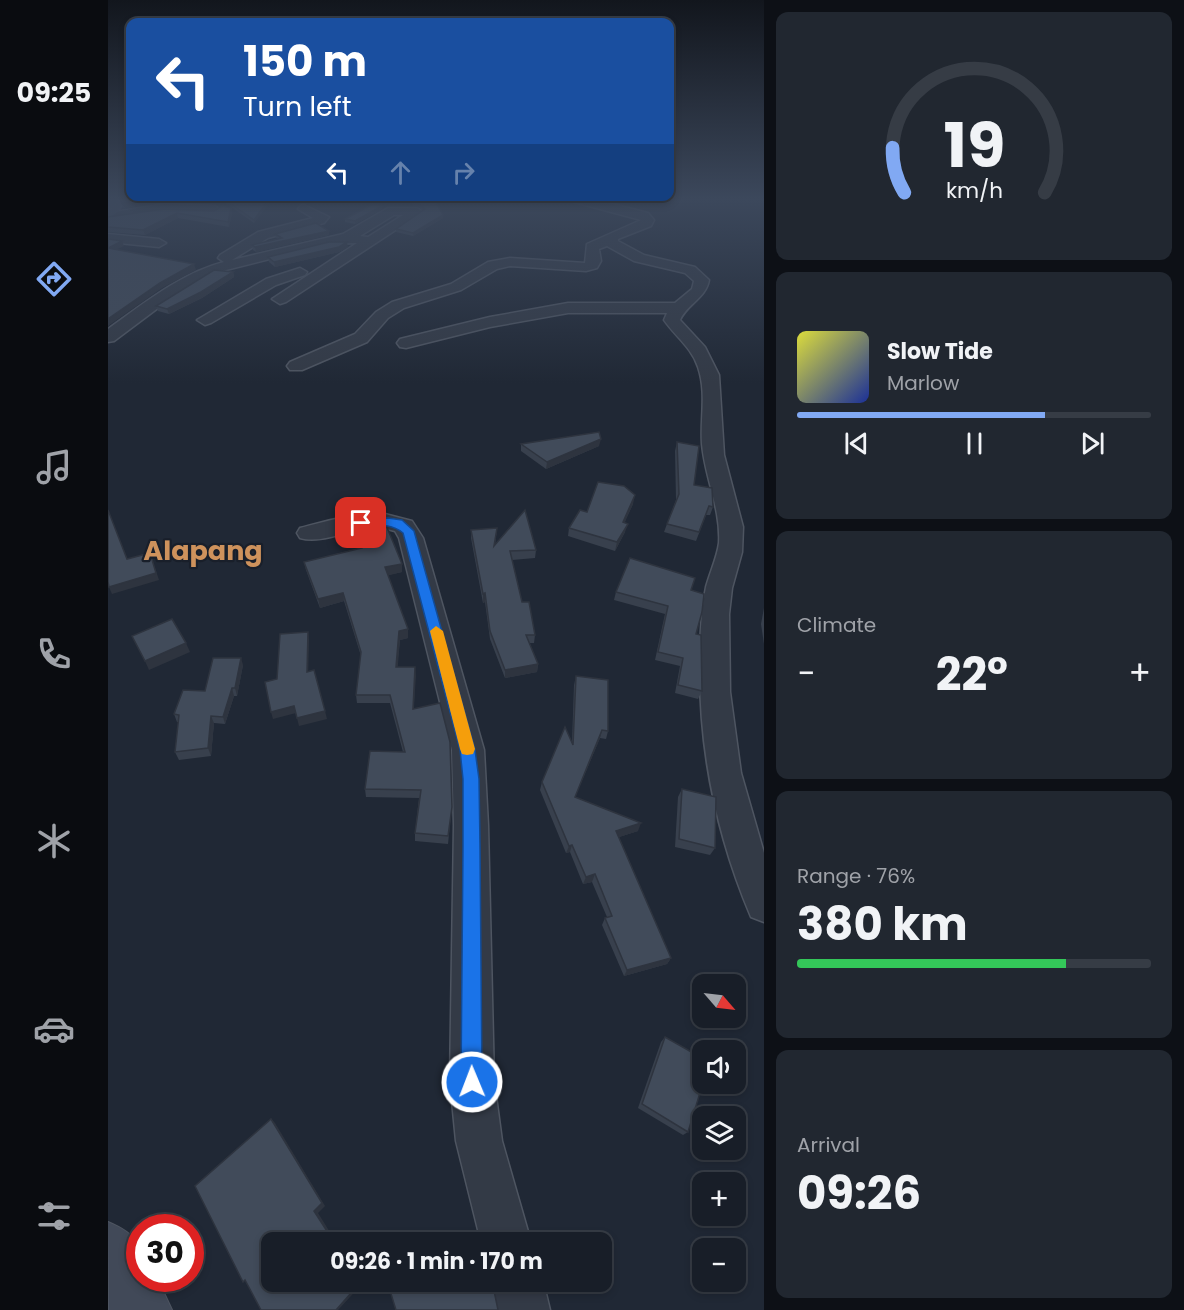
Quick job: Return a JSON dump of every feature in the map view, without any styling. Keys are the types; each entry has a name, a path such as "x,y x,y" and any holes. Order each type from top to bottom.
{"main road":[{"path":"108,1251 142,1310"}],"street":[{"path":"108,337 156,302 223,260"},
{"path":"209,270 251,260"},
{"path":"280,299 340,260"},
{"path":"296,366 361,338 382,315 398,305 456,287 493,265 510,262 568,267 590,266 594,260"},
{"path":"649,260 690,270 700,276 703,284 677,308 672,320 698,348 708,367 713,391 713,456 731,529 732,542 714,618 718,727 742,844 764,904"},
{"path":"205,320 277,279 337,262"},
{"path":"406,343 490,322 568,308 677,308"},
{"path":"309,533 361,523 388,521 404,526 411,538 468,750 471,779 472,1082 479,1141 503,1232"},
{"path":"520,1292 524,1310"}],"building":[{"path":"108,260 173,260 194,264 160,283 108,319"},
{"path":"214,270 233,272 167,309 156,306"},
{"path":"599,432 601,439 547,462 521,444"},
{"path":"677,442 699,446 694,485 712,488 713,507 709,506 699,532 667,524 679,494"},
{"path":"598,482 624,486 635,495 623,522 628,524 617,542 569,528 580,510 587,512"},
{"path":"108,510 127,559 150,553 156,573 109,587"},
{"path":"525,510 536,550 510,551 522,602 529,602 535,635 526,635 538,664 505,670 490,631 485,593 483,594 471,530 497,528 494,546"},
{"path":"386,525 402,564 385,567 408,629 399,631 396,667 415,667 413,709 440,703 450,742 452,807 448,836 415,833 421,790 365,789 370,751 405,752 390,695 356,695 361,652 343,593 318,599 304,562 362,548 356,530"},
{"path":"630,558 695,578 691,590 704,594 696,634 701,635 702,691 678,685 683,658 658,652 668,606 616,592"},
{"path":"172,619 186,643 145,661 132,636"},
{"path":"308,632 307,672 314,670 325,711 297,718 294,706 271,712 265,682 277,679 280,634"},
{"path":"213,658 241,658 235,688 232,688 223,717 211,716 208,748 175,752 179,715 174,714 183,690 205,691"},
{"path":"576,676 608,680 608,731 602,730 575,797 641,823 616,831 671,958 627,970 605,918 612,916 595,874 586,877 572,845 569,846 542,782 565,727 573,745"},
{"path":"682,789 716,797 715,848 679,839"},
{"path":"665,1037 692,1052 692,1094 700,1094 696,1106 692,1106 692,1119 688,1132 642,1104"},
{"path":"271,1119 322,1203 314,1211 328,1232 261,1232 261,1292 352,1292 336,1310 261,1310 245,1280 243,1282 195,1186"},
{"path":"390,1292 494,1292 498,1310 396,1310"}],"slow traffic":[{"path":"436,631 467,749"}],"district":[{"name":"Alapang","path":"203,551"}],"route":[{"path":"361,523 388,521 404,526 408,531 468,750 472,846 470,1004 472,1082"}]}
